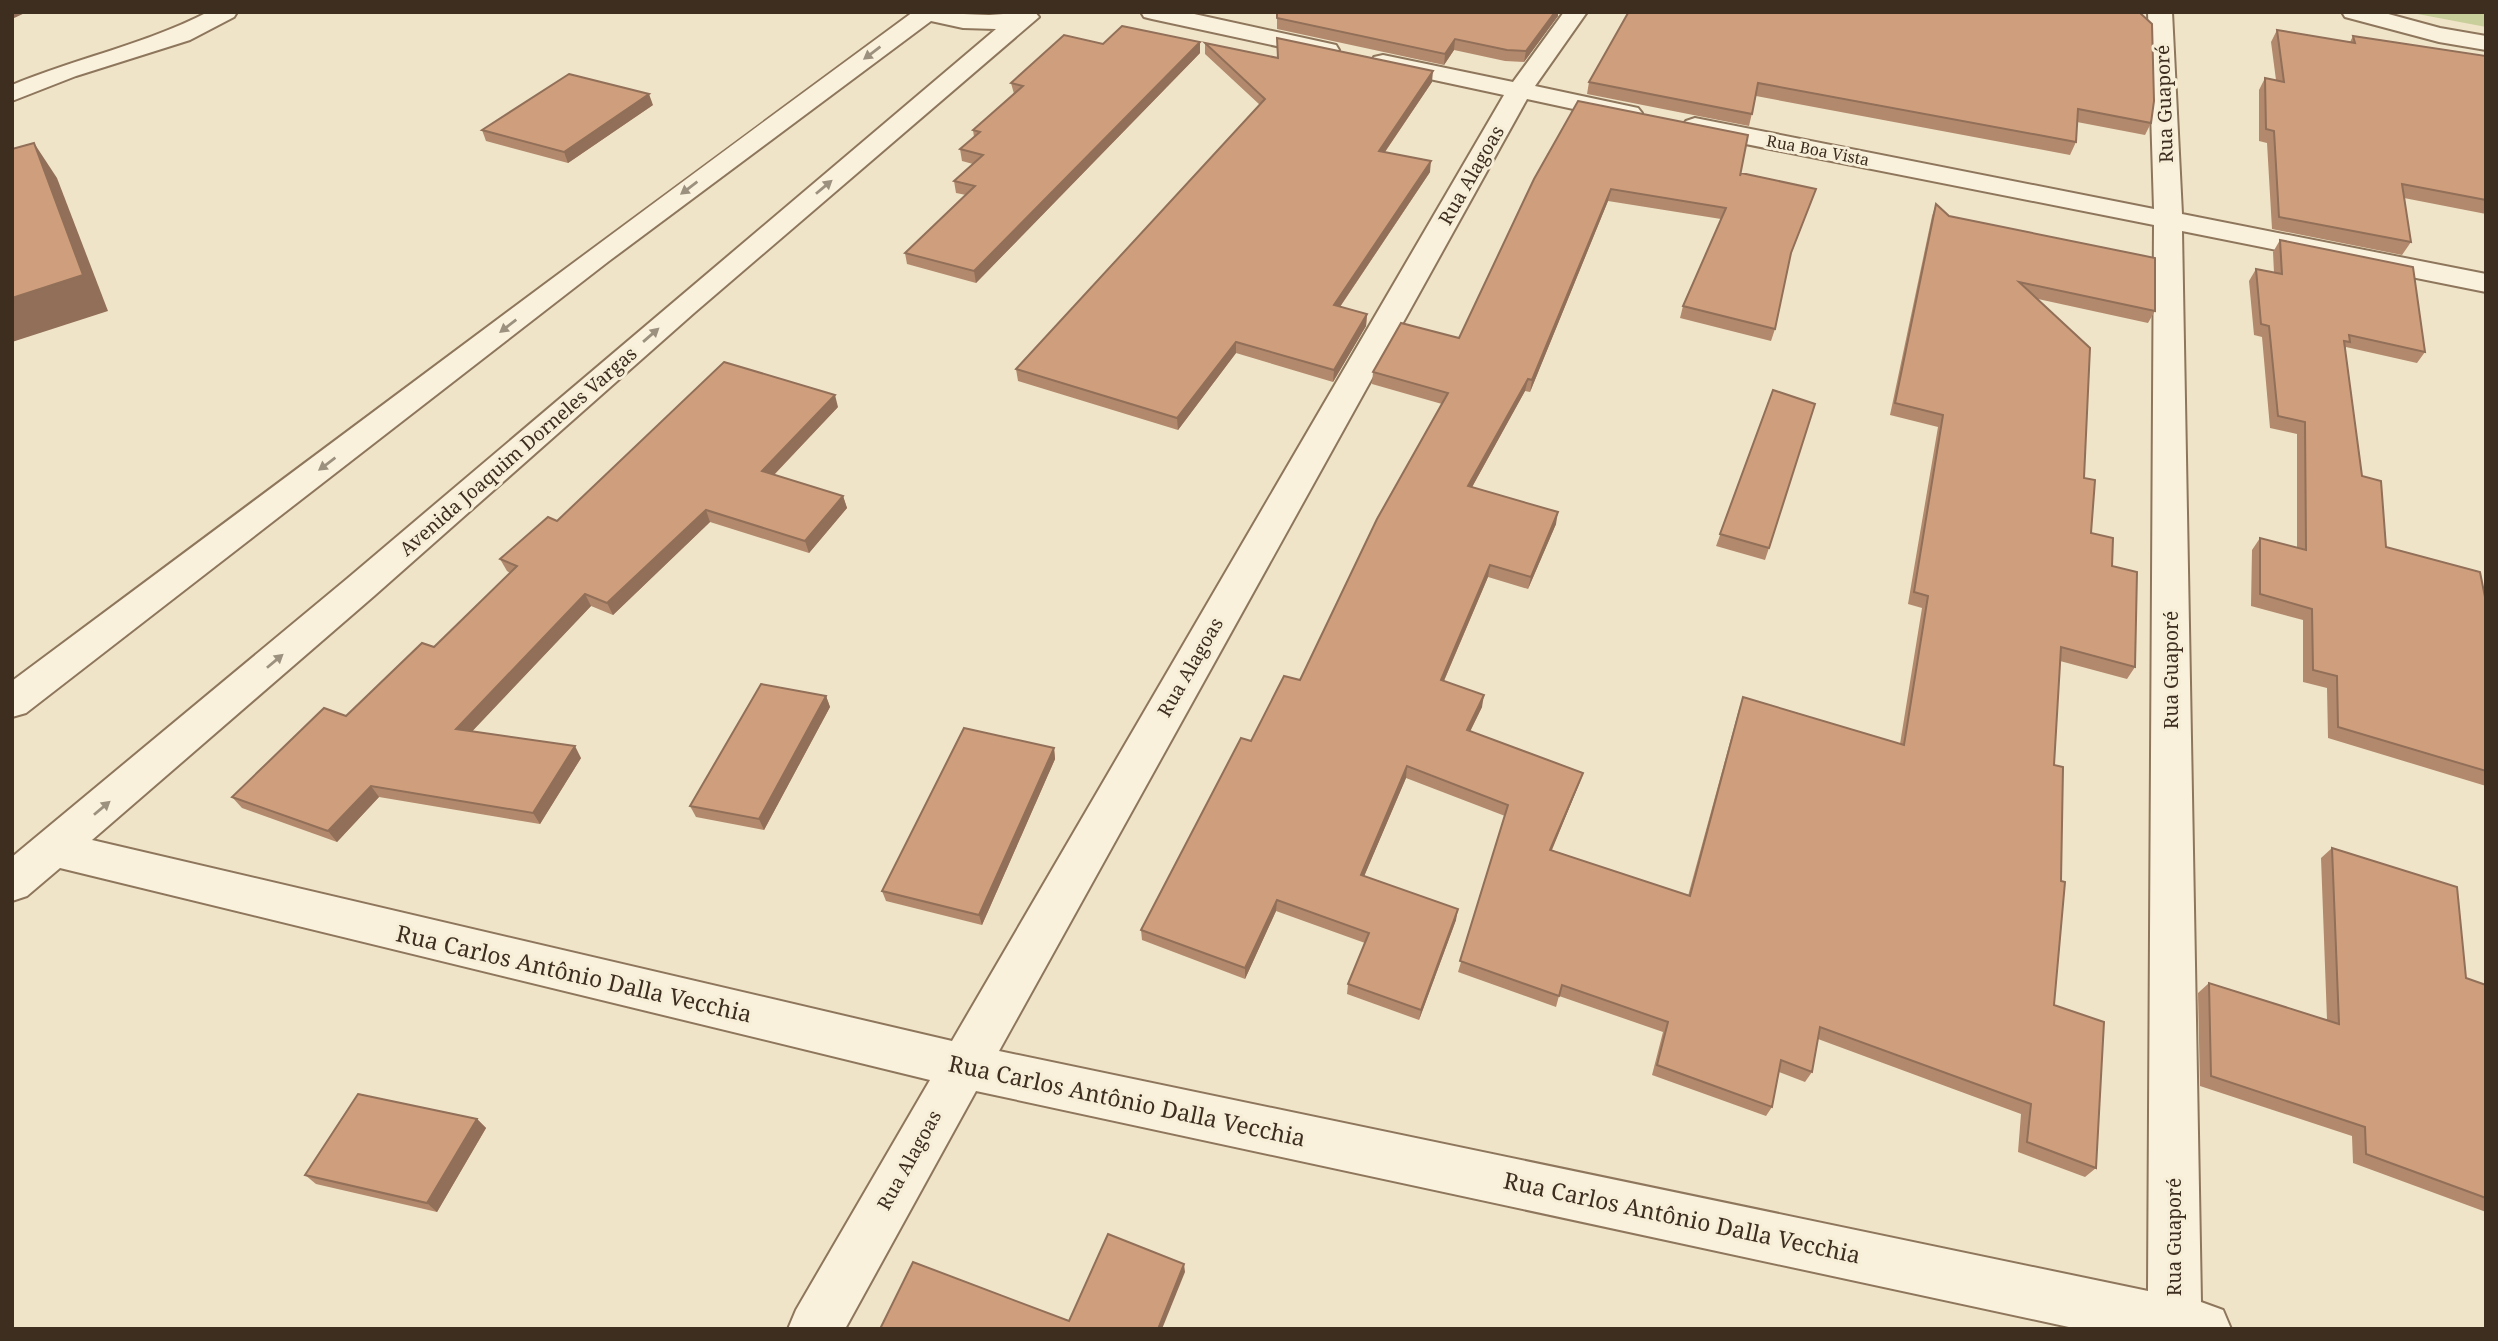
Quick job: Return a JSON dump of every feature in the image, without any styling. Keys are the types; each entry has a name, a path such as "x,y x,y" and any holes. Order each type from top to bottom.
{"street":[{"path":"12,94 67,71 182,35 226,12"},
{"path":"12,702 432,385 598,255 926,12 961,22 1003,21 1032,15"},
{"name":"Rua Boa Vista","path":"1152,12 1519,92 2168,218 2486,283"},
{"name":"Rua Alagoas","path":"815,1329 962,1066 1519,92 1576,12"},
{"name":"Rua Guaporé","path":"2160,12 2168,218 2185,1327"},
{"path":"2353,12 2439,35 2486,43"},
{"name":"Avenida Joaquim Dorneles Vargas","path":"12,883 1032,15"},
{"name":"Rua Carlos Antônio Dalla Vecchia","path":"55,849 962,1066 2185,1327"}],"green space":[{"path":"2407,12 2486,12 2486,27"}],"building":[{"path":"1277,12 1555,12 1526,51 1507,50 1455,39 1445,54 1277,18"},
{"path":"1630,12 2139,12 2152,24 2154,101 2151,123 2078,109 2076,142 1758,83 1752,114 1589,82"},
{"path":"1122,26 1200,42 974,271 905,253 975,186 954,181 983,155 960,149 980,132 973,130 1023,86 1011,83 1064,35 1103,44"},
{"path":"2277,30 2355,43 2353,36 2486,56 2486,200 2402,184 2411,242 2279,217 2274,131 2266,129 2265,78 2284,82"},
{"path":"1277,38 1433,71 1379,151 1431,161 1334,305 1367,314 1334,370 1236,342 1177,418 1016,369 1265,99 1205,43 1278,58"},
{"path":"569,74 649,94 564,152 482,130"},
{"path":"1578,101 1748,135 1740,176 1741,173 1816,189 1791,253 1775,329 1683,306 1726,208 1611,189 1532,380 1528,379 1468,486 1558,512 1531,577 1490,565 1441,680 1484,695 1467,730 1583,773 1550,850 1690,896 1743,697 1904,745 1928,596 1914,592 1943,415 1895,403 1936,204 1949,216 2155,258 2155,311 2019,282 2090,348 2084,478 2095,480 2091,533 2113,538 2112,566 2137,572 2135,667 2061,647 2054,765 2063,767 2061,881 2065,882 2054,1005 2104,1022 2096,1168 2027,1142 2031,1104 1820,1027 1812,1072 1781,1060 1772,1107 1657,1065 1668,1022 1562,985 1559,996 1460,961 1508,805 1407,766 1361,875 1458,909 1421,1010 1348,984 1369,933 1277,900 1245,968 1141,930 1241,738 1251,741 1284,676 1300,680 1377,519 1448,393 1373,372 1401,323 1459,338 1534,179"},
{"path":"34,143 83,275 12,298 12,149"},
{"path":"2280,240 2413,267 2425,352 2349,335 2350,342 2344,341 2362,476 2381,481 2386,547 2480,572 2486,602 2486,771 2338,727 2337,676 2313,670 2312,609 2260,594 2260,538 2306,550 2305,422 2278,416 2269,326 2261,324 2256,269 2282,274"},
{"path":"724,362 835,395 762,471 843,496 805,541 706,510 607,603 585,594 456,729 575,746 533,813 371,786 328,831 232,797 324,708 346,716 422,643 434,647 517,566 500,559 548,517 557,521"},
{"path":"1773,390 1815,404 1769,548 1720,534"},
{"path":"761,684 826,696 759,819 690,806"},
{"path":"964,728 1054,748 979,915 882,891"},
{"path":"2332,848 2457,887 2466,978 2486,985 2486,1198 2366,1154 2365,1127 2211,1076 2209,983 2339,1024"},
{"path":"358,1094 477,1119 427,1203 305,1175"},
{"path":"1108,1234 1184,1264 1158,1329 880,1329 913,1262 1069,1321"}]}
